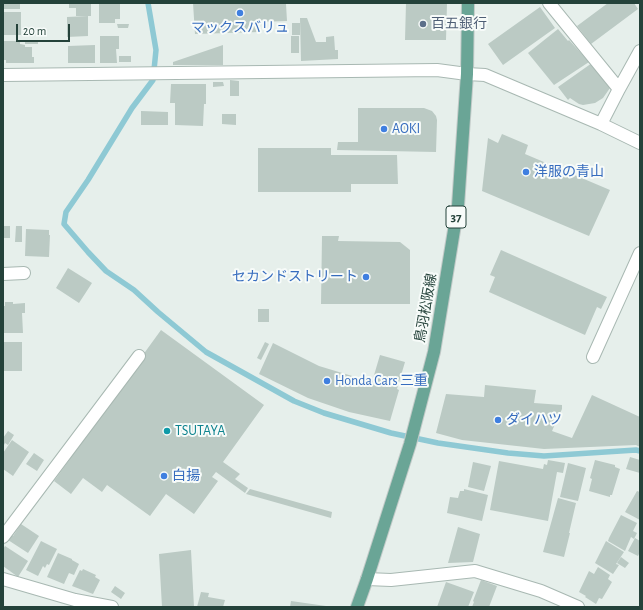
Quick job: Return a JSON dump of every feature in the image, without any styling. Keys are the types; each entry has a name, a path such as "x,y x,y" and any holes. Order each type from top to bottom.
{"main road":[{"name":"鳥羽松阪線","path":"357,607 410,444 434,352 458,206 467,74 468,3"}],"street":[{"path":"549,3 619,89"},
{"path":"601,124 640,51"},
{"path":"3,75 437,70 485,75 601,124 640,143"},
{"path":"593,357 640,252"},
{"path":"3,274 24,273"},
{"path":"3,537 139,356"},
{"path":"367,579 390,580 475,571 542,591 578,607"},
{"path":"3,579 75,600 112,607"}],"building":[{"path":"3,3 20,3 20,9 3,9"},
{"path":"69,3 91,3 91,16 76,16 76,8 69,8"},
{"path":"120,3 120,19 115,19 115,23 99,23 99,4"},
{"name":"マックスバリュ","path":"193,3 282,3 286,4 287,21 259,22 259,32 195,34"},
{"path":"406,3 447,3 446,40 405,40"},
{"path":"608,3 634,3 638,9 591,44 577,26"},
{"path":"540,7 555,28 503,65 488,44"},
{"path":"3,12 21,12 21,35 3,35"},
{"path":"88,16 88,36 67,37 67,17"},
{"path":"300,18 307,18 316,42 326,42 326,37 334,36 335,50 338,50 338,59 301,61"},
{"path":"292,23 300,23 300,35 292,35"},
{"path":"117,24 129,24 128,28 118,28"},
{"path":"558,29 589,62 554,85 528,53"},
{"path":"100,36 119,36 119,49 116,49 117,63 100,63"},
{"path":"291,36 299,36 299,53 291,53"},
{"path":"25,40 38,40 38,44 25,44"},
{"path":"3,41 20,41 20,44 25,45 25,47 32,47 32,57 34,57 34,63 6,63 6,60 3,60"},
{"path":"95,45 95,63 68,63 68,46"},
{"path":"223,45 223,65 173,65 173,62"},
{"path":"119,56 131,56 131,62 119,62"},
{"path":"592,63 610,88 603,98 595,103 583,105 570,98 568,100 558,87"},
{"path":"230,80 239,81 239,96 230,96"},
{"path":"213,82 223,82 224,86 213,87"},
{"path":"171,84 206,84 206,104 204,104 203,126 175,125 175,103 170,103"},
{"path":"358,108 424,108 432,111 437,120 436,152 337,150 338,142 358,142"},
{"path":"141,111 168,112 168,125 141,125"},
{"path":"222,114 236,114 236,125 222,124"},
{"name":"洋服の青山","path":"502,134 528,145 525,154 610,190 589,236 482,191 488,138 498,143"},
{"path":"258,148 331,148 331,155 397,155 398,184 351,184 351,192 258,192"},
{"path":"3,226 10,226 10,238 3,238"},
{"path":"16,226 22,226 22,242 15,242"},
{"path":"26,229 49,230 49,257 25,256"},
{"name":"セカンドストリート","path":"322,236 339,236 338,241 400,242 410,250 410,304 321,304"},
{"path":"501,250 607,297 601,309 597,307 585,335 489,292 495,277 490,275"},
{"path":"68,268 92,283 79,303 56,288"},
{"path":"5,302 13,302 13,304 25,303 25,313 22,313 23,333 3,333 3,306 5,306"},
{"path":"258,309 269,309 269,322 258,322"},
{"name":"TSUTAYA","path":"161,330 264,405 223,462 240,474 235,479 248,488 245,493 216,472 212,477 218,481 194,514 166,494 150,516 107,485 102,492 83,478 71,494 54,481 70,459 69,457"},
{"path":"3,342 22,342 22,371 3,371"},
{"path":"265,342 269,344 261,360 257,358"},
{"path":"273,343 319,366 372,382 380,355 405,362 390,421 349,412 308,398 259,374"},
{"name":"ダイハツ","path":"485,385 536,390 534,403 562,405 562,409 552,431 572,438 592,395 640,417 640,447 636,445 544,449 462,440 436,433 446,394 484,397"},
{"path":"8,431 14,435 8,445 5,443 3,447 3,438"},
{"path":"12,440 29,452 13,476 3,469 3,453"},
{"path":"34,453 44,460 37,471 26,464"},
{"path":"630,457 640,460 640,473 626,469"},
{"path":"548,460 565,463 563,473 557,472 548,521 490,510 499,461 543,469 544,464 547,465"},
{"path":"595,460 615,465 615,467 620,469 612,495 610,495 610,497 589,491 592,479 590,478"},
{"path":"473,462 491,466 484,491 468,487"},
{"path":"568,463 586,468 578,501 560,497"},
{"path":"250,489 332,512 331,518 246,494"},
{"path":"464,489 488,495 482,521 447,513 450,497 458,498 460,491 464,491"},
{"path":"637,491 640,492 640,520 625,512"},
{"path":"558,498 576,503 564,557 543,552"},
{"path":"621,515 637,523 633,531 637,533 634,539 631,537 625,551 608,541"},
{"path":"21,524 39,536 28,553 8,540 11,536 13,536"},
{"path":"458,527 480,534 473,562 448,563"},
{"path":"635,538 640,541 640,552 638,556 628,551"},
{"path":"41,541 57,549 49,565 47,564 45,568 43,566 38,576 26,570"},
{"path":"606,541 624,552 616,564 619,565 613,574 595,563"},
{"path":"5,546 28,561 18,577 3,566 3,549"},
{"path":"191,550 194,607 162,607 159,554"},
{"path":"58,553 79,564 74,575 69,573 64,584 47,577"},
{"path":"621,557 629,563 625,568 617,563"},
{"path":"598,567 610,575 608,579 612,582 602,599 599,598 596,604 579,592 589,571 594,574"},
{"path":"83,569 96,575 95,577 100,580 93,594 72,586 80,570 82,571"},
{"path":"481,580 497,586 489,607 472,607 473,601"},
{"path":"446,582 474,592 468,607 437,607"},
{"path":"115,586 125,593 121,599 111,592"},
{"path":"201,592 209,593 208,597 225,600 223,607 197,607"},
{"path":"291,601 326,606 326,607 290,607"}],"waterway":[{"path":"148,3 156,50 153,80 132,108 88,180 66,212 64,224 106,271 134,290 206,352 294,401 324,413 391,433 438,443 508,453 544,456 636,450 640,451"}],"place":[{"name":"マックスバリュ","path":"240,13"},
{"name":"百五銀行","path":"423,24"},
{"name":"AOKI","path":"384,129"},
{"name":"洋服の青山","path":"526,172"},
{"name":"セカンドストリート","path":"366,277"},
{"name":"Honda Cars 三重","path":"327,381"},
{"name":"ダイハツ","path":"498,420"},
{"name":"TSUTAYA","path":"167,431"},
{"name":"白揚","path":"164,476"}]}
